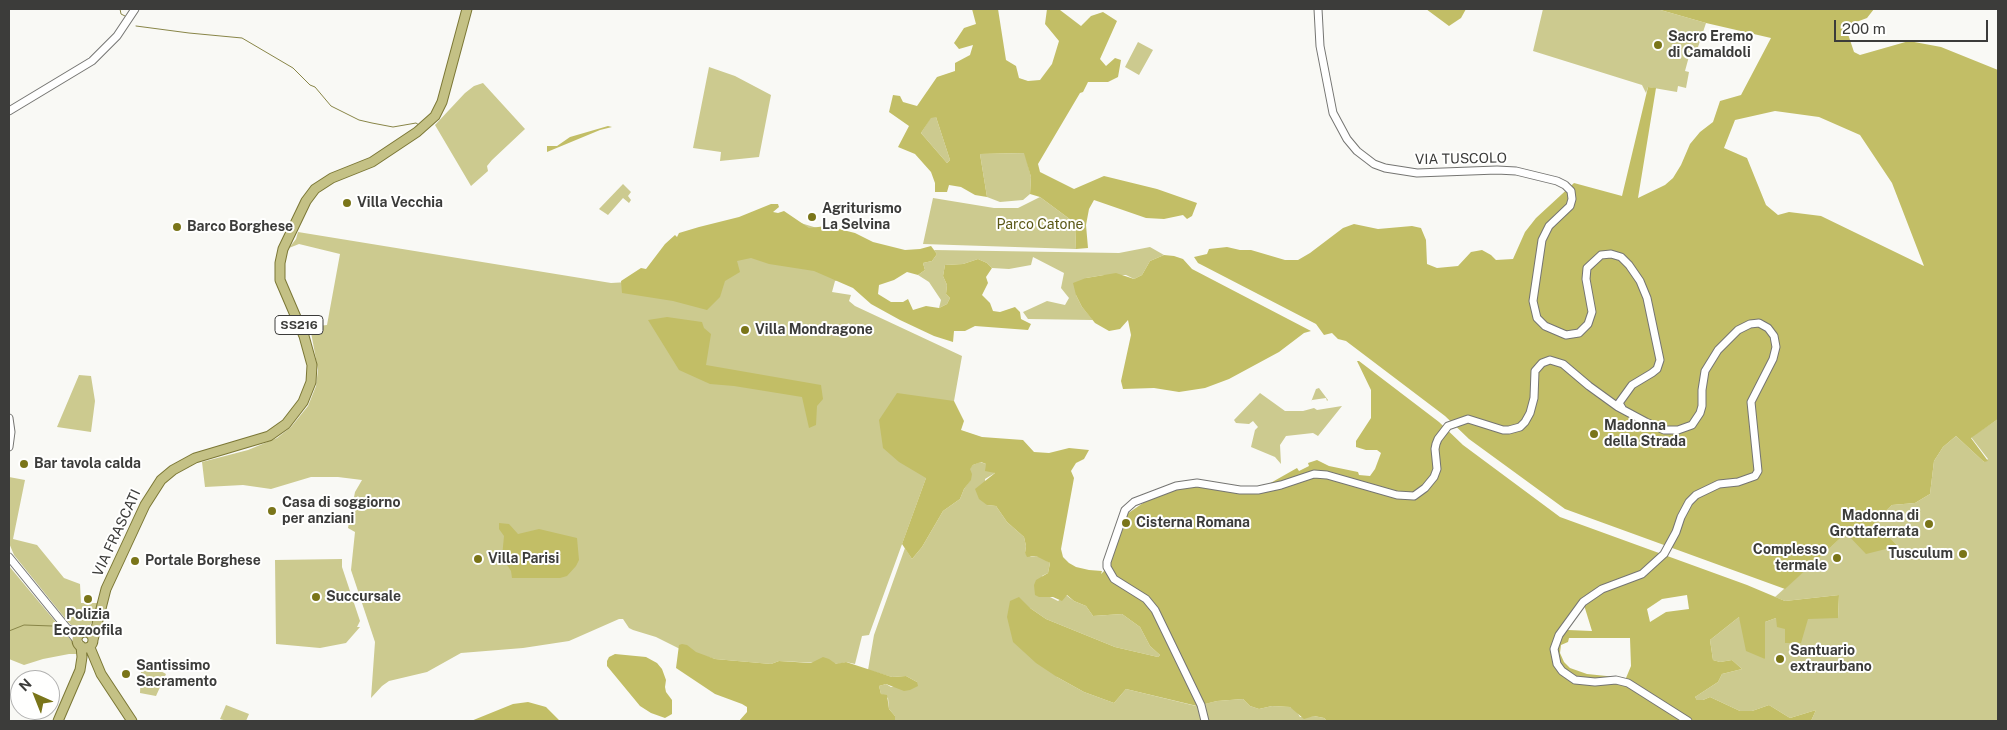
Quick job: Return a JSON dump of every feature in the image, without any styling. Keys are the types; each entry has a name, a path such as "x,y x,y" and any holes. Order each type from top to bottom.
{"main road":[{"name":"VIA FRASCATI","path":"85,652 98,620 106,588 146,501 161,480 174,469 198,457 269,436 286,424 303,402 311,382 312,365 304,336 280,280 280,262 284,249 306,201 317,188 332,178 372,162 421,129 435,116 442,102 467,9"},
{"path":"98,620 78,637 89,666 101,674"},
{"path":"84,633 90,634 85,652"},
{"path":"85,652 97,663 101,674 132,721"},
{"name":"SS216","path":"58,721 85,652"}],"street":[{"path":"9,111 73,74 95,58 117,36 135,9"},
{"name":"VIA TUSCOLO","path":"1318,9 1320,46 1332,113 1347,139 1357,151 1374,164 1417,173 1516,171 1557,181 1570,189 1572,194 1571,204 1566,212 1544,232 1533,301 1535,313 1544,326 1570,335 1579,333 1591,318 1592,305 1586,279 1587,268 1601,255 1611,254 1621,257 1640,281 1646,298 1660,360 1656,369 1638,380 1628,390"},
{"path":"1204,721 1201,705 1155,610 1146,599 1114,579 1107,567 1107,562 1125,510 1134,502 1176,486 1197,483 1240,490 1258,490 1281,485 1314,474 1327,475 1397,495 1414,496 1425,488 1434,476 1437,469 1436,444 1448,426 1468,419 1503,430 1520,427 1525,422 1532,406 1535,371 1542,363 1550,360 1563,364 1611,402 1632,414 1664,430 1678,430 1692,425 1696,420 1702,406 1702,390 1706,371 1726,341 1738,330 1754,323 1764,325 1774,336 1776,347 1773,359 1751,402 1758,471 1755,476 1738,482 1719,484 1696,495 1689,502 1664,554 1642,574 1602,589 1583,602 1559,635 1554,649 1557,664 1562,671 1575,680 1595,682 1616,680 1628,683 1688,721"},
{"path":"1611,402 1620,398 1628,390"},
{"path":"1622,408 1619,403 1628,390"},
{"path":"1628,390 1623,402 1632,414"},
{"path":"9,418 11,435 9,447"},
{"path":"9,557 85,652"},
{"path":"66,627 84,633"}],"green space":[{"path":"1543,9 1657,9 1706,23 1697,50 1691,49 1685,71 1689,72 1686,88 1678,86 1677,92 1648,87 1646,93 1642,85 1533,51"},
{"path":"1138,42 1153,50 1139,75 1125,67"},
{"path":"709,67 735,76 771,95 759,157 720,161 721,152 693,148"},
{"path":"483,83 525,129 492,160 487,166 488,171 471,186 435,125 465,93 474,86"},
{"path":"931,117 936,117 950,160 947,163 921,133"},
{"path":"1025,153 1031,177 1030,194 1023,200 1000,202 987,197 980,154"},
{"path":"623,184 631,192 628,196 631,200 629,203 623,198 608,215 599,209"},
{"name":"Parco Catone","path":"1040,197 1075,223 1076,249 923,244 933,198 994,208 1018,208"},
{"name":"Villa Mondragone","path":"771,214 906,255 890,263 835,281 832,292 851,295 849,301 855,306 962,356 954,401 869,635 862,636 855,664 846,662 839,664 779,661 771,664 715,659 680,649 656,637 633,630 629,628 623,619 619,619 569,641 523,648 461,653 427,672 389,681 371,698 375,642 351,570 355,532 348,528 355,492 362,480 338,477 311,477 271,489 243,485 205,487 202,462 248,450 277,438 291,427 308,406 316,386 318,370 310,327 327,325 340,254 299,244 289,248 296,239 298,232 611,283 628,282"},
{"path":"1150,247 1164,255 1150,261 1142,275 1134,279 1126,275 1104,275 1086,278 1076,295 1082,307 1093,320 1028,319 1023,312 1047,301 1065,305 1069,298 1061,288 1064,273 1033,257 1031,265 1009,269 992,268 987,263 978,259 963,264 945,265 943,276 947,285 946,294 950,298 947,304 939,308 941,300 929,282 918,275 925,270 923,263 932,261 937,254 934,250 1119,253"},
{"path":"79,375 91,376 95,401 91,432 57,427"},
{"path":"1319,388 1328,400 1326,398 1312,400 1311,402 1316,389"},
{"path":"1260,393 1285,411 1303,411 1314,408 1317,410 1342,406 1318,436 1313,433 1286,436 1280,445 1281,464 1275,457 1251,447 1255,430 1258,427 1253,421 1249,424 1236,423 1234,420"},
{"path":"1998,419 1998,721 1811,721 1816,710 1790,718 1769,705 1752,711 1740,711 1710,697 1697,700 1695,697 1718,682 1722,674 1742,669 1732,660 1720,662 1713,660 1710,640 1739,617 1765,659 1765,622 1776,618 1838,618 1839,595 1785,601 1775,597 1846,533 1898,546 1873,522 1892,505 1915,503 1930,494 1934,461 1943,447 1956,436 1984,462 1988,459 1971,437"},
{"path":"980,462 986,464 995,473 985,479 987,505 996,506 1007,522 1024,537 1025,553 1031,557 1043,558 1050,563 1048,573 1042,576 1050,597 1058,601 1066,595 1086,606 1093,616 1122,614 1140,627 1150,646 1160,655 1158,657 1115,647 1046,619 1030,608 1057,677 1084,692 1114,703 1126,689 1196,706 1217,701 1243,699 1250,706 1259,709 1272,706 1290,707 1296,710 1300,717 1314,716 1324,718 1327,721 895,721 895,716 889,709 888,698 881,694 879,686 886,684 891,687 917,682 906,676 892,677 868,670 874,635 905,548 912,559 922,547 943,511 960,499 971,479 969,469"},
{"path":"9,477 25,480 13,539 37,545 64,578 80,584 81,603 97,603 97,615 88,628 81,631 68,622 14,555 9,543"},
{"path":"342,559 342,567 360,621 357,627 360,627 346,643 320,648 276,644 275,560"},
{"path":"9,566 75,645 80,654 43,659 24,665 9,659"},
{"path":"148,664 166,674 156,696 140,693 141,672"},
{"path":"226,705 249,714 246,721 220,719"}],"shaded area":[{"path":"972,9 998,9 1006,60 1016,66 1019,78 1028,81 1040,80 1052,64 1059,41 1045,24 1047,9 1060,10 1081,26 1091,16 1103,12 1117,21 1100,59 1106,66 1115,58 1121,60 1118,77 1108,82 1088,82 1038,164 1040,172 1074,189 1104,176 1157,189 1197,203 1192,216 1187,219 1183,215 1164,219 1146,218 1094,200 1089,209 1086,225 1088,248 1076,249 1075,223 1040,197 1030,194 1031,177 1024,153 980,154 987,197 975,195 961,187 949,185 947,192 935,192 935,183 931,172 915,154 898,147 909,126 889,112 893,95 900,96 903,102 917,106 937,77 955,71 955,63 970,55 973,45 959,49 954,43 964,28 976,24","holes":["936,117 950,160 947,163 921,133 931,118"]},
{"path":"1426,9 1466,9 1461,18 1449,26"},
{"path":"1657,9 1874,9 1867,18 1851,24 1847,31 1854,52 1860,55 1909,41 1941,47 1998,70 1998,419 1971,438 1988,461 1984,462 1956,436 1943,447 1934,461 1930,494 1915,503 1892,505 1874,522 1898,546 1866,554 1846,533 1785,589 1565,509 1469,439 1445,416 1346,341 1338,339 1332,333 1324,335 1316,324 1198,263 1194,257 1207,254 1209,249 1227,247 1251,250 1285,260 1298,260 1343,228 1354,224 1378,229 1412,226 1421,228 1426,240 1427,264 1437,268 1458,266 1471,252 1482,250 1496,260 1513,259 1525,232 1536,218 1574,183 1622,196 1648,87 1656,88 1638,198 1665,185 1673,178 1690,144 1700,132 1713,122 1720,101 1741,95 1771,38","holes":["1775,111 1819,117 1860,135 1892,183 1924,266 1821,216 1789,212 1778,215 1766,205 1747,158 1724,148 1735,120"]},
{"path":"608,126 612,127 600,130 547,152 547,146 557,146 570,137"},
{"path":"771,204 778,204 779,207 773,212 784,211 809,228 827,226 855,233 873,242 905,250 931,246 937,254 932,261 923,263 925,270 918,275 907,272 894,280 879,285 878,294 891,302 903,302 908,299 913,310 926,306 939,308 947,304 950,298 946,294 947,285 943,276 945,265 963,264 978,259 987,263 992,268 986,277 988,283 982,295 990,303 993,311 1000,312 1015,307 1020,312 1021,319 1031,324 1028,330 975,326 965,331 954,331 953,342 934,336 900,320 871,304 853,288 814,271 769,264 751,258 737,261 740,272 725,281 720,297 707,310 673,301 622,293 621,281 641,268 646,269 665,244 675,235 677,237 679,233 739,217"},
{"path":"1164,255 1183,259 1192,269 1311,331 1304,333 1279,352 1229,379 1205,388 1179,392 1154,388 1123,389 1121,381 1131,335 1128,320 1120,329 1109,331 1095,323 1082,307 1073,283 1086,278 1116,273 1134,279 1142,275 1150,261"},
{"path":"667,317 702,322 704,328 711,334 706,365 821,385 823,399 817,406 816,425 809,428 802,397 710,384 679,370 648,320"},
{"path":"1357,361 1439,422 1463,445 1560,517 1747,585 1785,601 1839,595 1838,618 1808,619 1801,643 1785,643 1785,629 1777,627 1776,618 1765,622 1765,659 1746,651 1739,617 1710,640 1713,660 1720,662 1732,660 1742,669 1722,674 1718,682 1695,697 1697,700 1703,700 1710,697 1740,711 1752,711 1769,705 1790,718 1816,710 1811,721 1327,721 1324,718 1314,716 1304,719 1290,707 1272,706 1259,709 1250,706 1243,699 1217,701 1197,706 1126,689 1114,703 1084,692 1057,677 1036,663 1013,642 1007,617 1010,601 1019,597 1030,608 1046,619 1115,647 1158,657 1160,655 1150,646 1140,627 1122,614 1093,616 1086,606 1074,601 1067,595 1062,601 1053,597 1039,597 1035,595 1034,585 1036,580 1048,573 1050,563 1036,556 1027,557 1024,537 1007,522 996,506 987,505 979,499 975,489 995,473 985,471 986,464 981,462 973,465 970,469 972,474 971,480 964,489 960,499 943,511 922,547 912,559 902,544 926,478 899,462 883,448 879,420 897,393 954,401 964,421 961,430 982,437 1023,440 1034,452 1049,453 1069,448 1089,450 1084,459 1076,463 1071,471 1074,478 1061,549 1063,557 1069,563 1076,567 1102,571 1101,574 1110,565 1127,514 1146,501 1163,493 1190,486 1245,494 1258,493 1267,485 1297,468 1299,471 1309,466 1308,463 1317,460 1329,466 1358,472 1359,475 1370,476 1381,453 1377,450 1366,450 1356,447 1356,441 1371,418 1371,390","holes":["1687,595 1689,609 1666,612 1650,622 1647,609 1662,599","1584,605 1592,631 1568,630 1567,628","1569,638 1630,638 1631,666 1626,678 1587,674 1570,668 1564,662 1560,653 1561,645 1568,642"]},
{"path":"499,523 509,524 518,534 539,529 577,538 579,560 576,566 567,576 560,578 512,578 511,571 502,557 504,536 499,529"},
{"path":"682,644 715,659 771,664 779,661 811,663 823,657 836,664 846,662 892,677 906,676 917,682 918,686 904,691 886,684 879,686 881,694 887,695 889,709 895,716 895,721 739,721 747,712 747,707 715,694 676,668 679,645"},
{"path":"615,654 646,657 657,663 662,669 666,680 666,692 672,700 672,714 665,718 651,713 640,706 607,666 609,657"},
{"path":"528,702 546,707 559,720 563,721 471,721 513,704"}],"waterway":[{"path":"120,9 121,14 125,16"},
{"path":"136,26 242,38 293,68 310,85 315,87 331,106 359,120 393,127 416,123 419,125"},
{"path":"9,631 24,625 52,626"}],"place":[{"name":"Sacro Eremo di Camaldoli","path":"1658,45"},
{"name":"Villa Vecchia","path":"347,203"},
{"name":"Agriturismo La Selvina","path":"812,217"},
{"name":"Barco Borghese","path":"177,227"},
{"name":"Villa Mondragone","path":"745,330"},
{"name":"Madonna della Strada","path":"1594,434"},
{"name":"Bar tavola calda","path":"24,464"},
{"name":"Casa di soggiorno per anziani","path":"272,511"},
{"name":"Cisterna Romana","path":"1126,523"},
{"name":"Madonna di Grottaferrata","path":"1929,524"},
{"name":"Tusculum","path":"1963,554"},
{"name":"Complesso termale","path":"1837,558"},
{"name":"Villa Parisi","path":"478,559"},
{"name":"Portale Borghese","path":"135,561"},
{"name":"Succursale","path":"316,597"},
{"name":"Polizia Ecozoofila","path":"88,599"},
{"name":"Santuario extraurbano","path":"1780,659"},
{"name":"Santissimo Sacramento","path":"126,674"}]}
